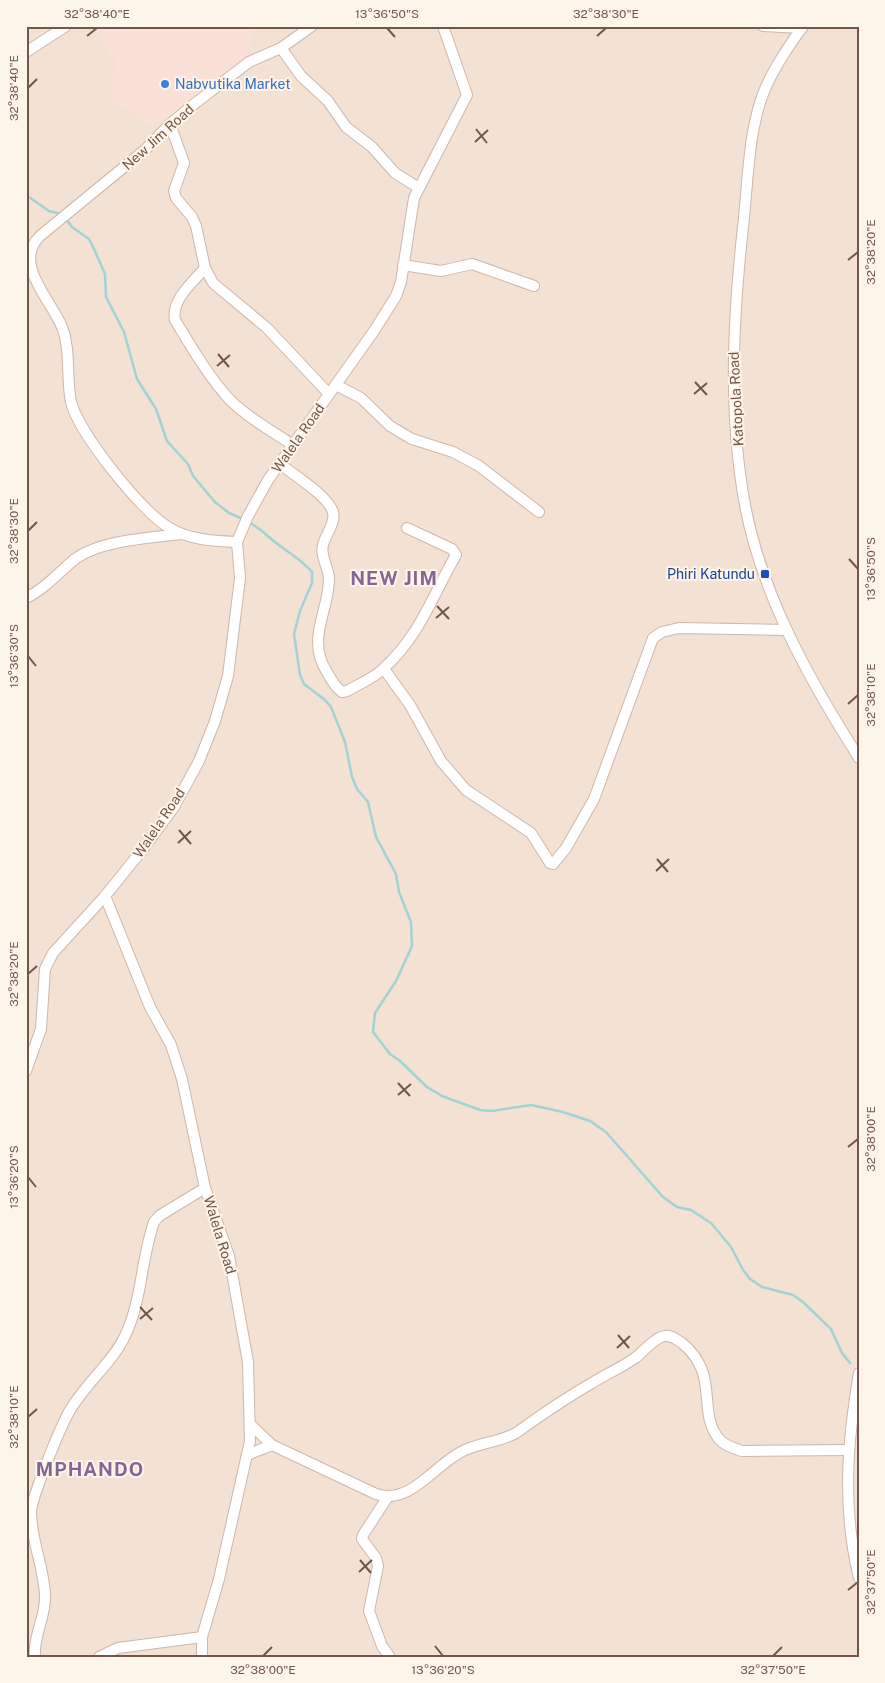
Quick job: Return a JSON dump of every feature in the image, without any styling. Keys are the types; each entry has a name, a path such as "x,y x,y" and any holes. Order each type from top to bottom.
{"street":[{"path":"26,52 66,26"},
{"name":"New Jim Road","path":"28,267 30,244 146,150 170,124 249,62 281,48 312,26"},
{"name":"Walela Road","path":"202,1657 202,1637 219,1579 247,1455 250,1424 248,1362 229,1256 205,1188 182,1079 171,1045 150,1007 105,896 174,807 198,761 215,721 228,676 233,641 240,578 237,542 248,516 280,464 374,331 396,296 403,265 411,209 419,188 467,95 465,84 444,26"},
{"path":"763,26 803,27"},
{"name":"Katopola Road","path":"803,27 776,67 758,110 754,130 734,321 734,400 745,505 756,549 787,630 825,705 859,758"},
{"path":"281,48 301,76 328,101 346,127 372,147 395,173 419,188"},
{"path":"170,124 184,164 174,191 176,198 192,217 196,226 205,268 213,283 267,328 329,394"},
{"path":"403,265 441,271 472,264 534,286"},
{"path":"28,267 61,326 65,341 71,404 81,424 107,462 153,516 182,534 208,541 237,542"},
{"path":"205,268 177,302 173,312 175,320 202,365 231,400 254,420 293,445"},
{"path":"336,385 361,398 390,426 412,439 453,452 479,466 539,512"},
{"path":"280,464 321,497 333,511 334,517 322,545 329,579 318,636 321,664 336,688 342,692 347,691 384,669 420,626 456,555 452,549 407,528"},
{"path":"26,598 48,584 76,558 89,552 136,540 182,534"},
{"path":"384,669 410,705 447,769 466,790 531,833 553,864 566,848 594,799 653,638 662,632 679,628 787,630"},
{"path":"26,1071 41,1029 45,969 53,953 105,896"},
{"path":"34,1657 34,1642 44,1614 45,1597 42,1569 33,1531 31,1511 35,1496 68,1414 88,1383 124,1338 134,1313 154,1222 159,1216 205,1188"},
{"path":"390,1657 382,1646 369,1611 378,1566 376,1558 362,1539 362,1535 387,1498 412,1489 452,1457 466,1449 508,1438 570,1396 625,1365 658,1338 665,1336 674,1338 698,1361 704,1372 708,1391 708,1410 714,1432 728,1446 742,1451 848,1450"},
{"path":"859,1373 849,1429 846,1488 859,1578"},
{"path":"250,1424 272,1445 387,1498"},
{"path":"247,1455 272,1445"},
{"path":"99,1657 118,1648 202,1637"}],"shaded area":[{"path":"26,26 859,26 859,1657 26,1657"},
{"name":"Nabvutika Market","path":"91,26 257,26 240,70 152,126 111,99 115,61"}],"waterway":[{"path":"26,195 49,211 61,214"},
{"path":"65,218 72,227 89,239 94,249 105,274 106,297 124,332 137,379 156,409 167,441 188,464 193,476 215,502 229,513 243,519"},
{"path":"250,523 312,572 312,583 300,611 294,634 300,675 304,684 331,707 345,742 352,777 357,789 368,802 376,837 396,874 399,892 411,922 412,946 396,981 375,1013 373,1032 390,1054 427,1087 442,1096 480,1110 492,1111 531,1105 563,1112 590,1121 606,1132 663,1197 677,1207 691,1210 711,1223 731,1247 750,1279 762,1287 793,1295 803,1302 831,1329 842,1353 850,1363"}],"place":[{"name":"Nabvutika Market","path":"165,84"},
{"name":"Phiri Katundu","path":"765,574"}],"district":[{"name":"NEW JIM","path":"394,578"},
{"name":"MPHANDO","path":"90,1469"}]}
